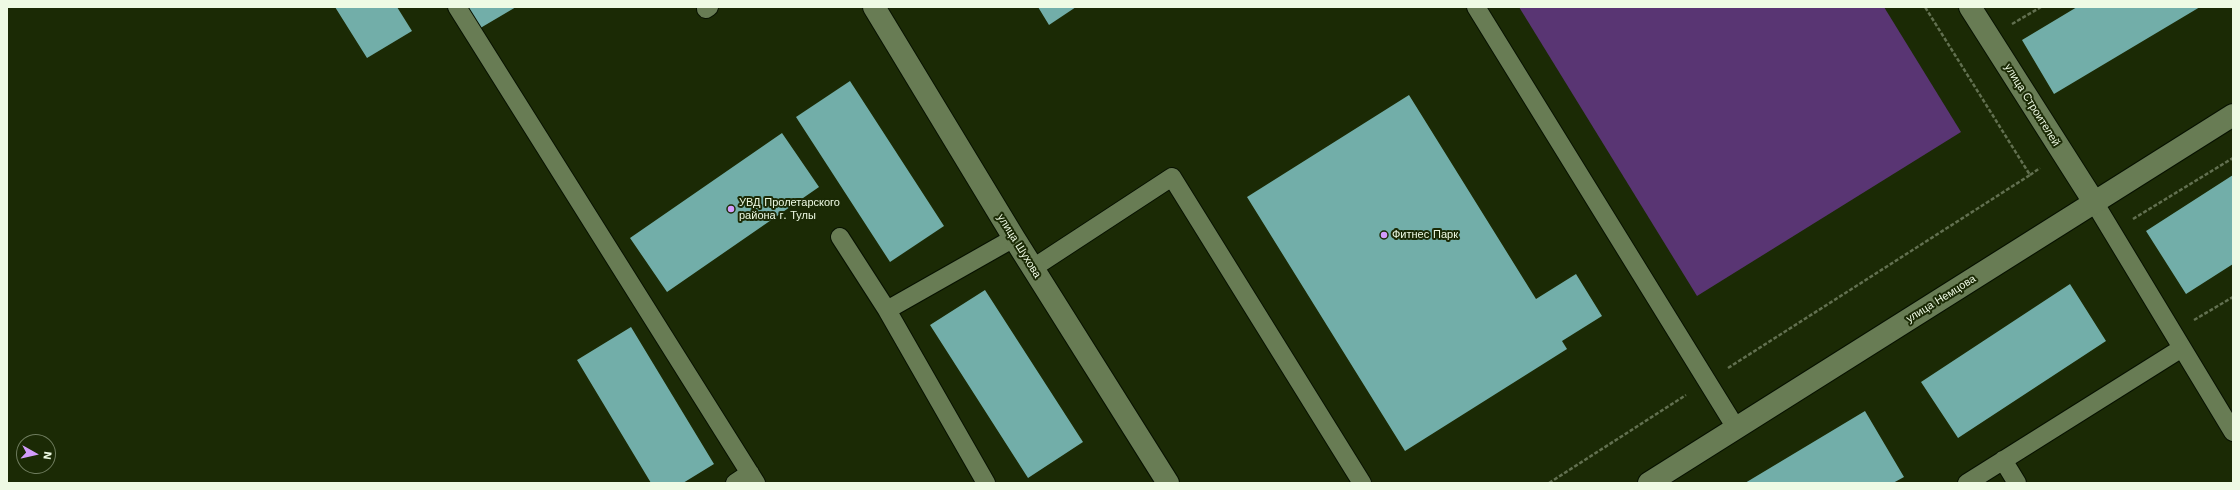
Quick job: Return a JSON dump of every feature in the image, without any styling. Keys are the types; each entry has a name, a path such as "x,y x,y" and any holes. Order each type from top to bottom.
{"street":[{"name":"улица Шухова","path":"874,7 1014,238 1168,483"},
{"name":"улица Строителей","path":"1970,7 2094,202"},
{"name":"улица Немцова","path":"1649,483 2233,116"}],"lane":[{"path":"457,7 753,478 735,483"},
{"path":"1476,7 1736,428"},
{"path":"1033,268 1172,177 1362,483"},
{"path":"2094,202 2233,432"},
{"path":"840,237 887,310 986,483"},
{"path":"887,310 1014,238"},
{"path":"1967,483 2182,348"},
{"path":"2003,460 2017,483"}],"path":[{"path":"1549,483 2030,175 1925,7"},
{"path":"2010,26 2041,7"},
{"path":"2112,232 2233,158"},
{"path":"2172,332 2233,297"}],"shaded area":[{"path":"1519,7 1884,7 1961,132 1697,296"}],"building":[{"path":"335,7 397,7 412,31 367,58"},
{"path":"464,7 516,7 477,30"},
{"path":"1038,7 1076,7 1049,25"},
{"path":"2077,7 2200,7 2054,94 2022,40"},
{"path":"850,81 944,226 890,262 796,117"},
{"name":"Фитнес Парк","path":"1409,95 1536,299 1576,274 1602,316 1562,341 1567,349 1405,451 1247,197"},
{"path":"782,133 819,187 667,292 630,238"},
{"path":"2233,175 2233,264 2186,294 2146,231"},
{"path":"2070,284 2106,341 1958,438 1921,382"},
{"path":"985,290 1083,442 1028,478 930,325"},
{"path":"631,327 714,464 683,483 651,483 577,360"},
{"path":"1865,411 1904,477 1893,483 1745,483"}],"place":[{"name":"УВД Пролетарского района г. Тулы","path":"731,209"},
{"name":"Фитнес Парк","path":"1384,235"}]}
